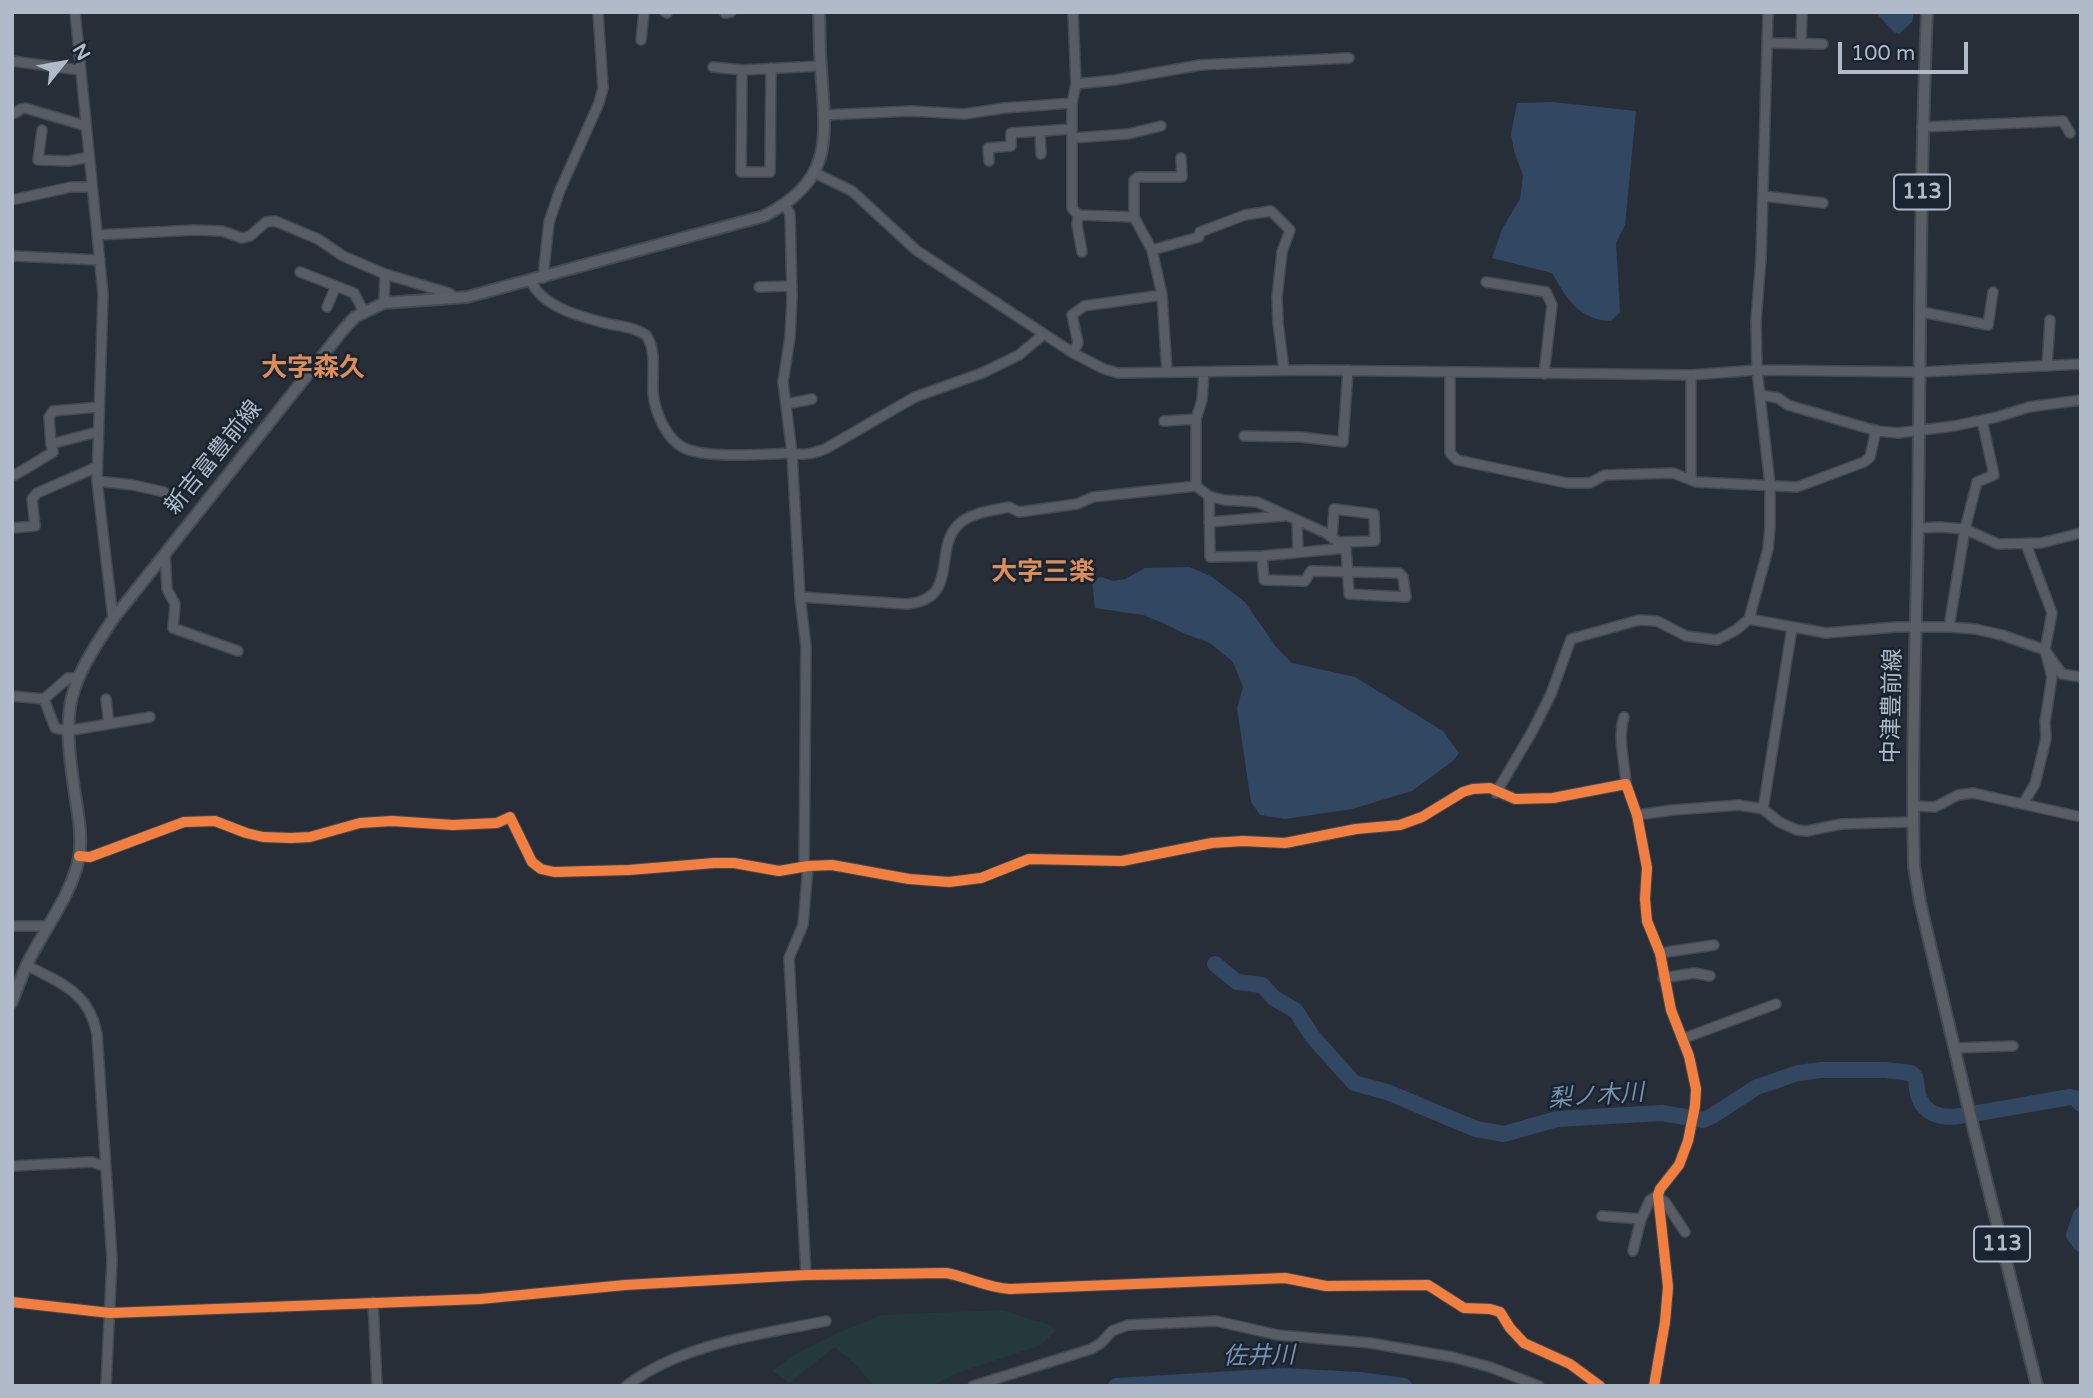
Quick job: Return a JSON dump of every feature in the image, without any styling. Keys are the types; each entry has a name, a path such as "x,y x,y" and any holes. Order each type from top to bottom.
{"main road":[{"name":"新吉富豊前線","path":"12,1002 26,965 67,889 79,856 78,817 67,731 69,704 83,664 113,619 343,330 364,312 384,303 467,297 764,216 785,205 802,190 815,173 823,147 819,12"},
{"name":"中津豊前線","path":"1927,12 1922,127 1922,312 1915,627 1915,880 2038,1386"}],"street":[{"path":"75,12 100,260 103,318 97,481 113,619"},
{"path":"542,278 549,222 603,88 598,12"},
{"path":"641,40 644,12"},
{"path":"725,13 731,12"},
{"path":"1073,12 1076,84 1072,103 1072,208 1078,215 1082,252"},
{"path":"1496,793 1534,730 1551,694 1571,639 1639,620 1657,621 1686,636 1717,640 1736,631 1749,619 1768,549 1770,527 1770,485 1757,370 1756,321 1763,196 1768,12"},
{"path":"1801,44 1802,12"},
{"path":"1768,43 1823,44"},
{"path":"1076,84 1200,65 1349,58"},
{"path":"12,61 80,70"},
{"path":"713,67 742,70 820,66"},
{"path":"742,70 741,172 770,172 771,68"},
{"path":"824,115 911,111 946,115 1072,103"},
{"path":"15,113 20,108 25,108 86,127"},
{"path":"1922,127 2063,121 2070,133"},
{"path":"989,161 988,148 1011,146 1011,133 1040,131 1128,134 1161,126"},
{"path":"42,130 38,160 69,161 89,157"},
{"path":"1040,131 1041,154"},
{"path":"1167,372 1162,295 1152,250 1134,217 1134,180 1138,177 1182,177 1181,158"},
{"path":"815,173 852,191 916,250 1073,353 1118,373 1348,370 1691,375 1757,370 1921,372 2081,365"},
{"path":"12,201 47,191 92,187"},
{"path":"1763,196 1823,203"},
{"path":"785,205 790,214 792,286 790,337 783,382 792,453 806,653 806,867 803,925 789,958 806,1276"},
{"path":"1152,250 1199,237 1200,232 1245,215 1271,211 1290,230 1282,252 1277,297 1284,370"},
{"path":"1078,215 1134,217"},
{"path":"97,235 194,230 222,231 242,238 250,236 266,222 275,221 318,239 343,256 385,274 449,293 456,298"},
{"path":"13,256 100,260"},
{"path":"300,272 354,293 364,312"},
{"path":"384,303 385,274"},
{"path":"531,281 544,299 586,318 646,335 653,354 656,409 660,420 678,444 695,451 743,455 800,455 825,449 915,397 982,373 1020,355 1044,334"},
{"path":"1486,282 1546,292 1552,305 1544,374"},
{"path":"327,307 337,286"},
{"path":"759,286 792,286"},
{"path":"1922,312 1988,325 1993,292"},
{"path":"1073,353 1078,343 1072,315 1084,306 1162,295"},
{"path":"2047,366 2050,320"},
{"path":"1244,436 1343,442 1348,370"},
{"path":"1196,486 1196,419 1202,400 1205,372"},
{"path":"1450,373 1450,453 1457,460 1567,483 1590,483 1605,475 1673,474 1691,480 1797,487 1864,462 1870,457 1876,430"},
{"path":"1691,375 1691,480"},
{"path":"1760,395 1778,398 1788,405 1876,430 1898,433 1954,426 2029,407 2081,400"},
{"path":"786,404 812,399"},
{"path":"12,476 33,467 53,452 48,417 53,411 99,407"},
{"path":"1164,421 1196,419"},
{"path":"1949,627 1965,529 1978,482 1994,475 1982,420"},
{"path":"51,444 97,432"},
{"path":"12,528 35,526 32,499 37,493 97,467"},
{"path":"97,481 164,492"},
{"path":"800,597 907,604 920,602 932,594 942,582 949,540 957,525 965,520 1009,507 1019,512 1077,504 1093,497 1196,486 1209,496 1224,500 1257,502 1335,539 1346,548 1348,570 1349,594 1406,597 1399,573 1348,570 1311,571 1305,581 1264,580 1262,556"},
{"path":"1209,496 1210,556 1262,556 1346,548"},
{"path":"1334,509 1374,514 1375,541 1335,539 1334,509"},
{"path":"1209,522 1286,516"},
{"path":"1297,520 1298,551"},
{"path":"1918,528 1965,529 1998,544 2041,543 2081,533"},
{"path":"2023,804 2035,784 2046,738 2045,722 2053,677 2045,650 2052,613 2026,544"},
{"path":"164,554 167,589 175,604 173,628 238,651"},
{"path":"1749,619 1826,633 1949,627 2002,635 2045,650 2063,674 2081,677"},
{"path":"1763,809 1792,628"},
{"path":"12,696 44,699 68,678 77,678"},
{"path":"44,699 55,728 67,731 150,717"},
{"path":"106,699 109,724"},
{"path":"1624,716 1620,740 1624,751 1626,784 1637,815 1647,868 1647,921 1660,953 1671,1010 1689,1056 1696,1089 1688,1141 1679,1165 1660,1189 1658,1196 1668,1278 1665,1322 1654,1386"},
{"path":"79,856 90,857 184,822 215,821 246,834 291,838 310,837 360,823 392,821 461,825 497,823 510,817 532,862 541,869 554,872 629,870 714,863 734,863 779,871 832,865 930,881 965,881 981,878 1029,859 1122,861 1212,843 1285,843 1356,829 1400,825 1422,817 1468,790 1490,788 1496,793 1516,799 1553,798 1626,784"},
{"path":"1913,806 1935,807 1958,795 1973,793 2081,817"},
{"path":"1637,815 1740,805 1763,809 1779,821 1797,830 1807,831 1841,824 1913,822"},
{"path":"12,926 48,926"},
{"path":"1660,953 1714,945"},
{"path":"26,965 68,987 88,1006 94,1020 112,1259 106,1386"},
{"path":"1663,978 1694,973 1710,976"},
{"path":"1682,1039 1776,1004"},
{"path":"1954,1048 2013,1046"},
{"path":"12,1166 92,1162 106,1167"},
{"path":"1633,1251 1641,1219 1650,1200 1658,1196"},
{"path":"1658,1196 1685,1232"},
{"path":"1602,1216 1641,1219"},
{"path":"12,1302 110,1312 480,1299 625,1285 806,1276 946,1273 997,1288 1010,1289 1285,1278 1326,1286 1428,1286 1464,1308 1500,1312 1524,1343 1570,1364 1600,1386"},
{"path":"373,1302 377,1386"},
{"path":"626,1386 646,1372 705,1348 826,1321"},
{"path":"972,1386 1091,1349 1112,1331 1128,1325 1216,1321 1278,1335 1358,1342 1442,1355 1490,1367 1539,1386"}],"green space":[{"path":"1000,1310 1046,1323 1056,1330 1041,1345 957,1373 932,1386 874,1386 854,1363 835,1347 789,1383 773,1371 790,1357 882,1315"}],"water":[{"path":"1875,12 1914,12 1912,22 1899,34"},
{"path":"1553,102 1636,111 1625,225 1616,243 1620,312 1611,321 1590,317 1582,312 1569,299 1552,273 1492,258 1502,229 1520,199 1523,176 1511,134 1517,103"},
{"path":"1190,567 1212,577 1245,602 1276,647 1292,663 1355,677 1443,731 1459,753 1453,761 1412,791 1352,809 1285,819 1260,815 1251,802 1237,708 1243,687 1233,662 1210,643 1143,615 1095,608 1092,580 1101,577 1114,581 1125,579 1145,568"}],"waterway":[{"name":"梨ノ木川","path":"1215,964 1237,982 1262,985 1274,998 1296,1011 1312,1036 1354,1083 1387,1092 1476,1129 1504,1134 1557,1119 1662,1113 1703,1120 1757,1087 1798,1073 1821,1070 1885,1070 1911,1073 1916,1080 1921,1101 1929,1111 1940,1116 1960,1116"},
{"name":"梨ノ木川","path":"1978,1113 2070,1097 2081,1104"},
{"name":"梨ノ木川","path":"2081,1215 2074,1235 2081,1244"},
{"name":"佐井川","path":"1116,1386 1284,1376 1359,1380 1404,1386"}],"cycle path":[{"path":"79,856 90,857 184,822 215,821 263,837 291,838 310,837 360,823 392,821 453,825 497,823 510,817 532,862 541,869 554,872 629,870 714,863 734,863 779,871 832,865 909,879 949,882 981,878 1029,859 1122,861 1212,843 1285,843 1356,829 1400,825 1422,817 1463,792 1473,789 1490,788 1515,799 1553,798 1626,784 1637,815 1647,868 1647,921 1660,953 1671,1010 1689,1056 1696,1089 1688,1141 1679,1165 1658,1195 1668,1287 1654,1386"},
{"path":"12,1302 110,1313 480,1299 625,1285 806,1275 946,1273 993,1287 1010,1289 1285,1278 1326,1286 1428,1285 1464,1308 1500,1312 1524,1343 1570,1364 1600,1386"}],"district":[{"name":"大字森久","path":"313,369"},
{"name":"大字三楽","path":"1043,573"}]}
